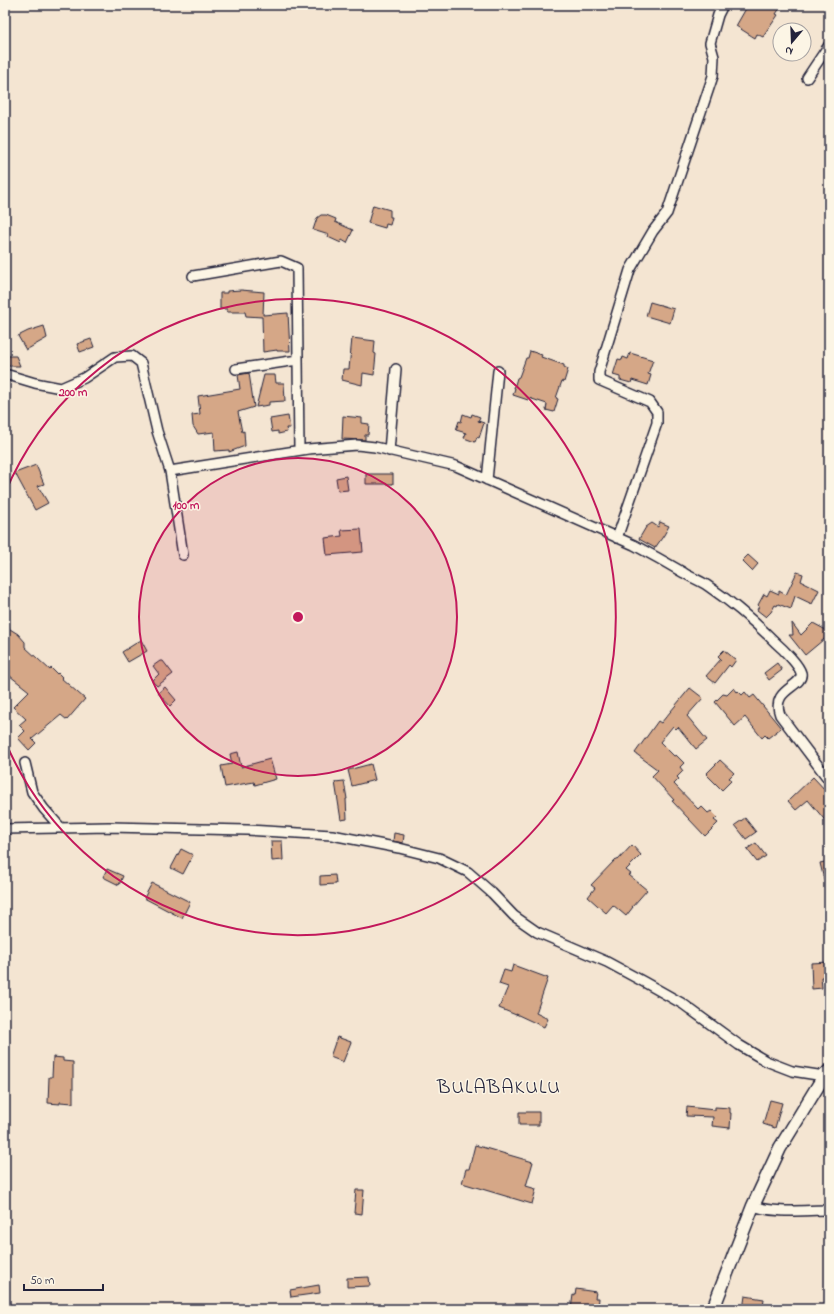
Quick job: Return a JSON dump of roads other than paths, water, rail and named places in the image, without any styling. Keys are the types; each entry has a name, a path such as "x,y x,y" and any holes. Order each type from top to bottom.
{"street":[{"path":"617,538 657,423 657,412 650,402 599,380 599,372 630,270 653,231 667,213 713,76 714,57 710,43 718,15 723,5"},
{"path":"807,78 829,45"},
{"path":"193,276 281,261 297,268 299,450"},
{"path":"5,374 36,383 61,388 84,378 115,356 132,356 141,364 157,431 170,471 182,555"},
{"path":"236,369 298,360"},
{"path":"389,451 396,369"},
{"path":"486,480 498,371"},
{"path":"170,471 299,450 357,445 375,447 456,466 660,558 685,574 707,585 739,608 786,652 801,673 801,677 784,692 778,703 778,710 780,715 829,780"},
{"path":"25,763 32,792 44,809 61,828"},
{"path":"5,829 109,828 247,830 332,836 399,848 439,858 468,872 492,893 514,916 537,932 607,962 644,982 683,1004 739,1045 766,1061 792,1071 826,1073 780,1148 753,1206 714,1309"},
{"path":"753,1206 762,1209 787,1211 829,1210"}],"district":[{"name":"BULABAKULU","path":"499,1088"}]}
